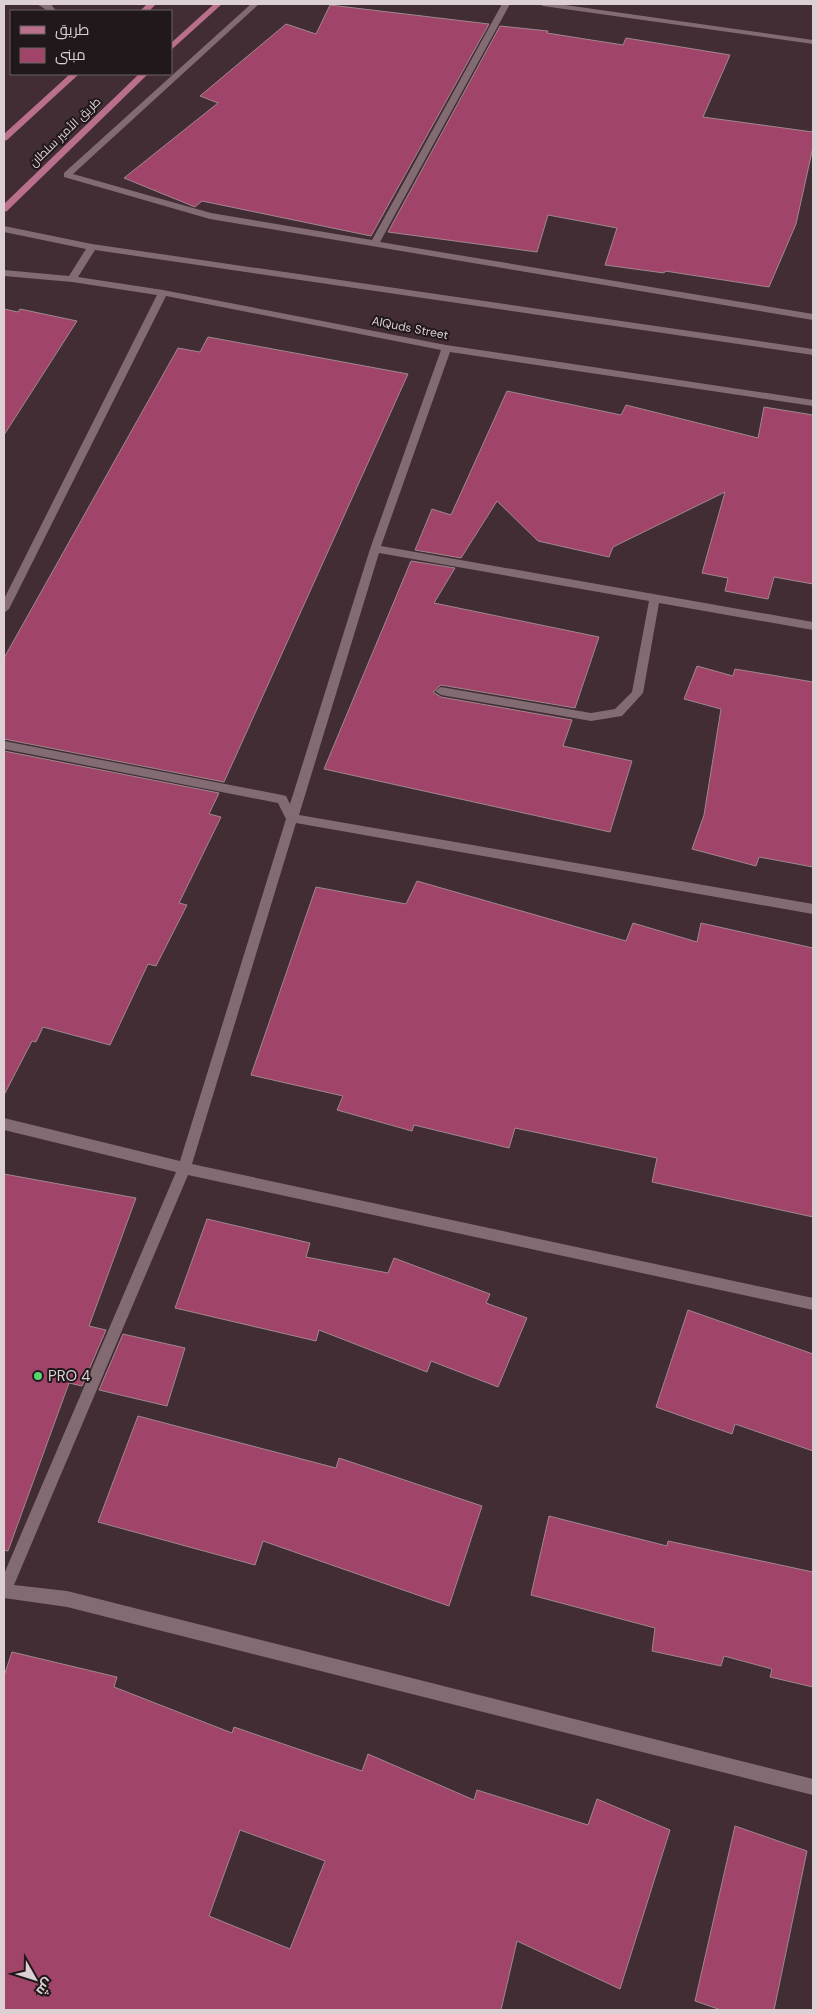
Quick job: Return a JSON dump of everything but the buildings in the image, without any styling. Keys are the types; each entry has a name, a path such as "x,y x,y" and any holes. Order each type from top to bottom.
{"main road":[{"path":"172,47 218,4"},
{"path":"4,138 74,75"},
{"name":"طريق الأمير سلطان","path":"4,209 143,75"}],"street":[{"path":"41,4 52,10"},
{"path":"255,4 67,175 210,216 813,316"},
{"path":"375,243 506,4"},
{"path":"543,4 813,42"},
{"path":"4,229 92,247 813,352"},
{"path":"72,279 92,247"},
{"name":"AlQuds Street","path":"4,273 72,279 163,293 446,348 813,403"},
{"path":"4,609 163,293"},
{"path":"446,348 374,549 184,1168 4,1591 67,1599 813,1787"},
{"path":"374,549 813,626"},
{"path":"441,691 591,717 618,713 637,693 655,598"},
{"path":"4,746 282,799 291,818"},
{"path":"291,818 813,909"},
{"path":"4,1124 184,1168 813,1304"}],"place":[{"name":"PRO 4","path":"38,1376"}]}
